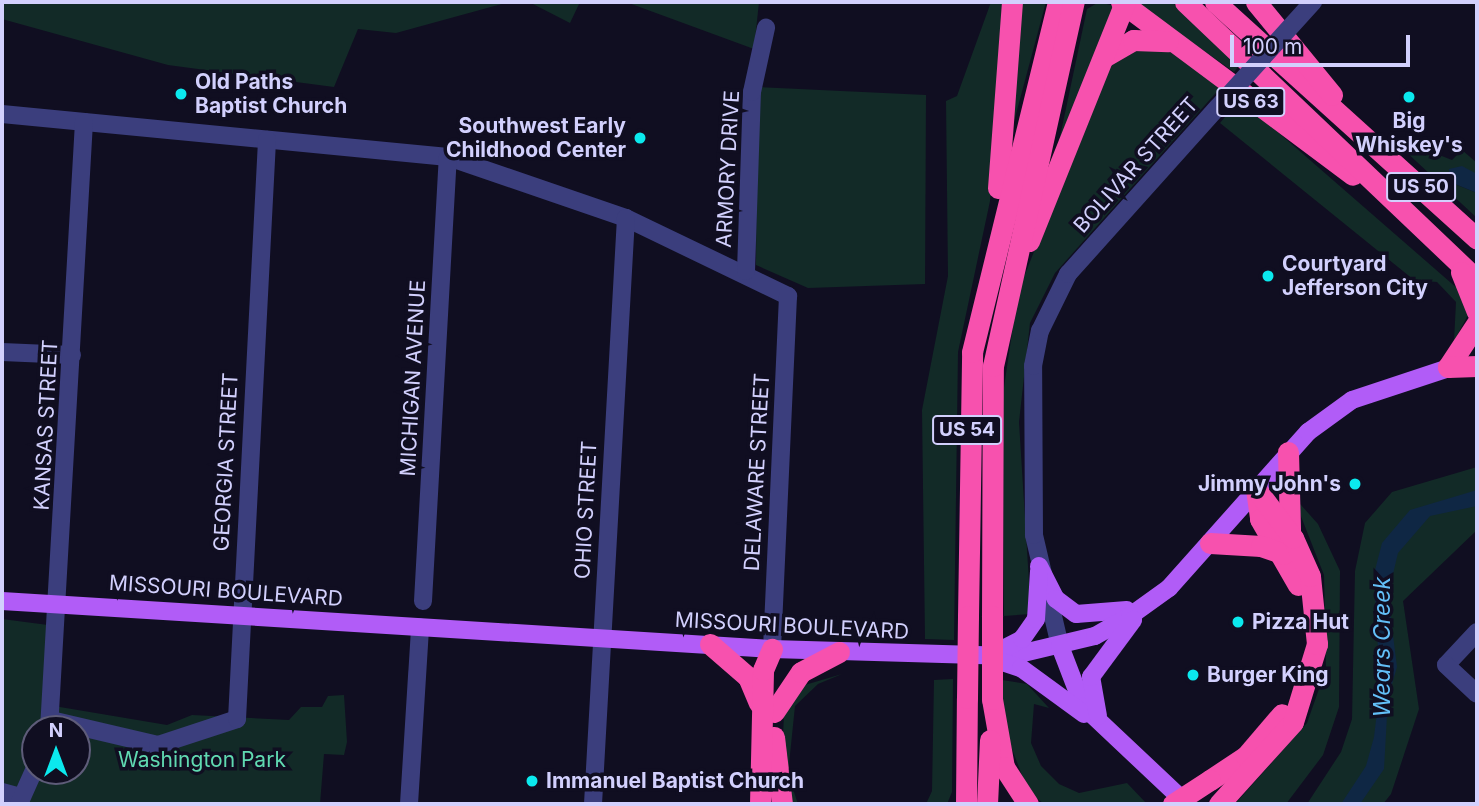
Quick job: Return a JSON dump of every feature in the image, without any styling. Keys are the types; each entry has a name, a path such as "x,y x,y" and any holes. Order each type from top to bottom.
{"highway":[{"path":"993,247 1012,2"},
{"name":"US 54","path":"966,804 968,393 993,247 1058,2"},
{"name":"US 54","path":"987,804 992,699 992,379 1003,305 1074,2"},
{"name":"US 50","path":"1185,2 1477,280"},
{"name":"US 50","path":"1215,2 1365,134 1477,239"},
{"name":"US 63","path":"1256,2 1365,134"},
{"path":"1003,305 1104,57 1123,3"},
{"name":"US 63","path":"1123,3 1168,41 1344,171 1383,190"},
{"path":"1104,57 1133,40 1168,41"},
{"path":"1455,261 1476,295 1477,312"},
{"path":"1448,367 1477,323"},
{"path":"1448,367 1477,363"},
{"path":"1173,804 1210,780 1264,738 1300,675 1301,595 1289,546 1285,497 1288,452"},
{"path":"1224,800 1273,752 1310,679 1317,615 1310,576 1289,546 1260,519 1256,489"},
{"path":"1210,543 1289,546"},
{"path":"710,644 748,677 767,711 774,768 782,804"},
{"path":"760,804 772,649"},
{"path":"767,711 801,671 839,652"},
{"path":"992,699 1004,767 1028,804"},
{"path":"954,804 967,771"}],"main road":[{"name":"MISSOURI BOULEVARD","path":"2,601 772,649 970,658 1060,646 1095,636 1150,602 1210,543 1288,452 1352,400 1448,367"},
{"path":"1039,566 1056,599 1076,614 1107,616 1150,602"},
{"path":"970,658 1004,651 1030,629 1039,566"},
{"path":"1104,729 1091,677 1150,602"},
{"path":"1060,646 1072,686 1104,729"},
{"path":"970,658 1021,667 1104,729 1188,804"}],"street":[{"name":"BOLIVAR STREET","path":"1039,566 1033,366 1052,299 1313,2"},
{"name":"ARMORY DRIVE","path":"746,271 752,92 766,28"},
{"path":"2,114 448,157 626,218 746,271"},
{"name":"KANSAS STREET","path":"51,715 84,122"},
{"name":"GEORGIA STREET","path":"91,732 158,745 237,719 239,615 267,140"},
{"name":"MICHIGAN AVENUE","path":"423,601 448,157"},
{"name":"OHIO STREET","path":"593,804 626,218"},
{"name":"DELAWARE STREET","path":"746,271 788,296 772,649"},
{"path":"2,352 72,355"},
{"path":"1039,566 1060,646"},
{"path":"409,804 420,626"},
{"path":"1477,632 1446,665 1477,694"},
{"path":"2,792 20,801 27,785"}],"green space":[{"path":"2,2 509,2 396,33 358,29 334,87 168,65 2,19"},
{"path":"529,2 580,2 570,23"},
{"path":"626,2 759,2 754,49"},
{"path":"991,2 1005,2 990,201 958,352 954,640 925,639 922,410 948,276 946,101 957,96"},
{"path":"1018,2 1046,2 1012,129"},
{"path":"1099,2 1114,6 1057,151 1087,9"},
{"path":"1135,2 1172,2 1238,67 1234,72"},
{"path":"1157,43 1222,86 1055,273 1030,323 1019,422 1031,614 1004,616 1003,394 1018,292 1111,57"},
{"path":"757,87 926,95 925,284 808,288 756,265"},
{"path":"1240,99 1458,289 1468,315 1454,341 1456,302 1437,282 1414,280 1220,123"},
{"path":"1388,135 1452,160 1462,150 1477,163 1477,174 1450,182 1477,193 1477,218"},
{"path":"1477,467 1477,530 1403,601 1419,709 1391,794 1383,804 1307,804 1341,752 1352,719 1355,571 1365,523 1392,492"},
{"path":"1293,496 1318,524 1340,571 1339,707 1323,755 1286,804 1235,804 1307,723 1326,669 1324,575"},
{"name":"Washington Park","path":"2,619 48,625 42,704 167,725 192,715 289,720 301,707 322,707 328,696 344,695 347,742 344,755 324,754 320,804 2,804"},
{"path":"842,674 818,684 795,706 788,774 798,804 788,804 781,774 784,715 798,687"},
{"path":"953,679 952,792 947,804 926,804 932,791 934,680"},
{"path":"1002,680 1027,684 1049,708 1034,704 1031,743 1041,766 1059,784 1079,793 1127,783 1147,804 1044,804 1028,791 1004,728"}],"water":[{"path":"1462,166 1477,174 1477,193 1450,182 1449,169"},
{"name":"Wears Creek","path":"1477,490 1477,506 1430,516 1398,553 1388,595 1397,667 1388,698 1384,769 1360,804 1341,804 1366,766 1374,737 1380,687 1374,574 1382,543 1410,510"}],"place":[{"name":"Old Paths Baptist Church","path":"181,94"},
{"name":"Big Whiskey's","path":"1409,97"},
{"name":"Southwest Early Childhood Center","path":"640,138"},
{"name":"Courtyard Jefferson City","path":"1268,276"},
{"name":"Jimmy John's","path":"1355,484"},
{"name":"Pizza Hut","path":"1238,622"},
{"name":"Burger King","path":"1193,675"},
{"name":"Immanuel Baptist Church","path":"532,781"}]}
